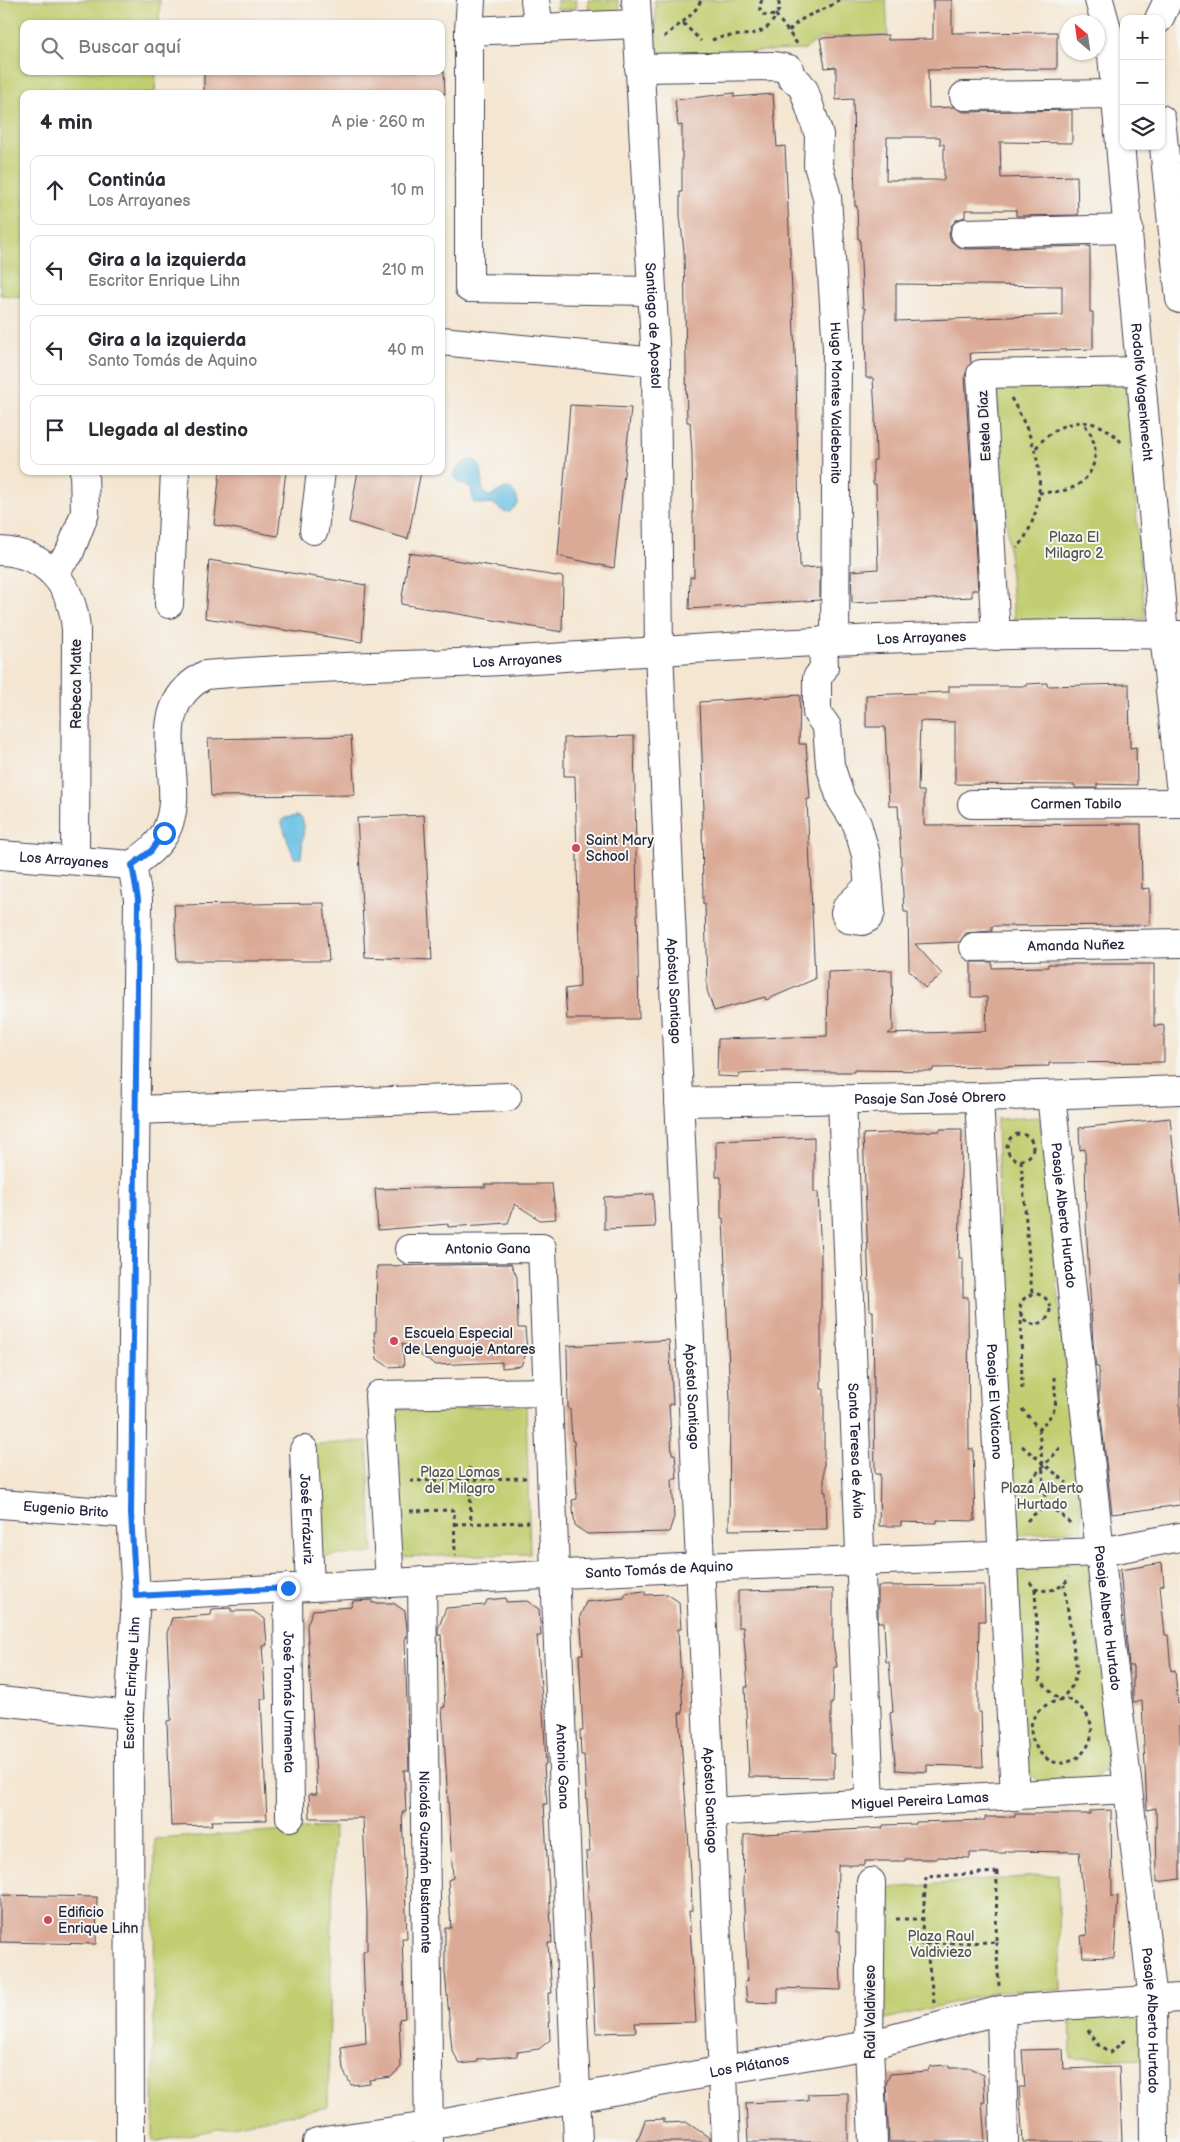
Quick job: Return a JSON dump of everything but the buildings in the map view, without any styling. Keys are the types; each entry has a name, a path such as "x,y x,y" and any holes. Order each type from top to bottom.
{"street":[{"path":"471,0 469,31 469,288 651,291"},
{"path":"535,0 539,28"},
{"name":"Rodolfo Wagenknecht","path":"1099,0 1111,44 1129,229 1140,371 1172,635 1180,784"},
{"path":"1161,15 1168,0"},
{"path":"469,31 539,28 637,12"},
{"name":"Santiago de Apostol","path":"637,12 656,362 659,651"},
{"name":"Hugo Montes Valdebenito","path":"639,68 774,66 789,69 791,78 788,91 806,148 818,165 827,197 837,349 827,650 817,678 817,713 826,726 830,765 841,799 857,824 866,855 869,886"},
{"path":"964,96 1116,94"},
{"path":"1164,150 1180,298"},
{"path":"965,233 1129,229"},
{"path":"445,341 656,362"},
{"name":"Estela Díaz","path":"996,636 981,374 1140,371"},
{"path":"52,572 69,554 85,513 84,475"},
{"path":"168,604 175,475"},
{"path":"314,530 321,475"},
{"name":"Rebeca Matte","path":"0,551 17,552 30,557 52,572 68,594 75,618 75,860"},
{"name":"Los Arrayanes","path":"0,855 132,865 151,851 164,833 172,812 170,722 177,703 191,683 205,675 450,664 659,651 827,650 996,636 1172,635"},
{"name":"Apóstol Santiago","path":"659,651 726,2142"},
{"name":"Carmen Tabilo","path":"972,804 1180,803"},
{"name":"Escritor Enrique Lihn","path":"130,2142 129,1715 136,1596 131,1514 138,899 132,865"},
{"name":"Amanda Nuñez","path":"974,947 1180,943"},
{"name":"Pasaje San José Obrero","path":"679,1102 979,1097 1180,1090"},
{"name":"Pasaje Alberto Hurtado","path":"1051,1095 1127,1789 1154,2142"},
{"path":"136,1110 507,1097"},
{"name":"Pasaje El Vaticano","path":"979,1097 1014,1796"},
{"name":"Santa Teresa de Ávila","path":"842,1099 870,1803"},
{"name":"Antonio Gana","path":"409,1249 542,1248 554,1574 578,2098 578,2142"},
{"path":"390,1583 379,1395 548,1392"},
{"name":"José Errázuriz","path":"299,1587 304,1450"},
{"name":"Eugenio Brito","path":"0,1504 131,1514"},
{"name":"Santo Tomás de Aquino","path":"136,1596 700,1567 1100,1552 1180,1537"},
{"name":"Nicolás Guzmán Bustamante","path":"422,1581 429,2134"},
{"name":"José Tomás Urmeneta","path":"290,1816 299,1587"},
{"path":"0,1700 129,1715"},
{"name":"Miguel Pereira Lamas","path":"711,1812 1127,1789"},
{"name":"Raúl Valdivieso","path":"871,1882 869,2045 873,2142"},
{"name":"Los Plátanos","path":"317,2142 429,2134 578,2098 723,2070 869,2045 1001,2010 1180,1998"},
{"path":"1001,2010 1004,2142"}],"path":[{"path":"661,39 697,10 701,0"},
{"path":"756,0 761,1 759,7 762,14 767,16 776,15"},
{"path":"683,23 695,37 702,41 710,41 726,35 758,34 772,25 780,8 778,0"},
{"path":"789,31 800,19 822,11 839,0"},
{"path":"776,15 796,43 804,50"},
{"path":"1006,389 1026,423 1040,464 1039,493 1031,526 1021,544 1015,549"},
{"path":"1035,448 1052,432 1082,422 1095,423 1106,429 1123,445"},
{"path":"1039,493 1066,490 1080,484 1094,468 1096,448 1092,436 1082,422"},
{"path":"1022,1134 1032,1140 1033,1147 1032,1153 1021,1161 1014,1159 1007,1146 1008,1141 1014,1135 1022,1134"},
{"path":"1021,1161 1032,1294"},
{"path":"1046,1507 1040,1429 1022,1409 1021,1313 1024,1299 1032,1294 1040,1295 1050,1306 1050,1321"},
{"path":"1021,1313 1025,1320 1033,1325 1042,1324 1049,1311"},
{"path":"1040,1429 1054,1414 1056,1408 1053,1369"},
{"path":"1018,1443 1073,1488"},
{"path":"1024,1487 1066,1443"},
{"path":"469,1466 471,1522"},
{"path":"401,1481 528,1478"},
{"path":"1024,1524 1038,1511 1046,1507 1055,1510 1063,1516 1070,1522 1074,1531"},
{"path":"400,1512 454,1510 455,1555"},
{"path":"454,1524 471,1522 530,1522"},
{"path":"1060,1701 1067,1699 1078,1704 1089,1717 1094,1732 1089,1744 1080,1755 1059,1762 1050,1760 1038,1751 1033,1741 1031,1726 1034,1717 1040,1709 1060,1701 1073,1685 1077,1671 1064,1585"},
{"path":"1035,1589 1038,1672 1040,1680 1060,1701"},
{"path":"996,1942 921,1944 926,1878 997,1872 996,1942 1001,2010"},
{"path":"926,1944 937,2026"},
{"path":"1082,2005 1085,2023 1093,2040 1100,2048 1110,2053 1128,2038 1132,2020 1142,2000"}],"green space":[{"path":"0,0 160,0 159,20 20,20 20,75 156,75 155,90 20,90 20,297 0,295"},
{"path":"557,0 577,0 576,9 557,10"},
{"path":"588,0 618,0 620,16 589,17"},
{"path":"655,0 886,0 888,35 820,38 804,50 656,54"},
{"name":"Plaza El Milagro 2","path":"1125,379 1145,619 1014,620 997,388 1003,380"},
{"name":"Plaza Alberto Hurtado","path":"1040,1117 1083,1530 1006,1536 997,1119"},
{"name":"Plaza Lomas del Milagro","path":"526,1405 530,1554 392,1557 391,1410"},
{"path":"367,1441 373,1553 311,1557 305,1445"},
{"path":"1088,1558 1113,1761 1094,1780 1039,1782 1019,1763 1013,1563"},
{"path":"334,1827 328,2107 153,2142 155,1839"},
{"name":"Plaza Raul Valdiviezo","path":"1058,1874 1061,1990 998,1992 877,2021 878,1889"},
{"path":"1153,2000 1153,2060 1071,2058 1070,2005"}],"water":[{"path":"474,460 481,468 482,486 486,495 490,496 506,488 515,493 518,503 510,512 503,511 492,503 481,504 473,502 471,487 459,483 454,475 462,464"},
{"path":"297,816 302,818 304,826 301,858 294,858 281,821 285,818"}],"place":[{"name":"Saint Mary School","path":"576,848"},
{"name":"Escuela Especial de Lenguaje Antares","path":"394,1341"},
{"name":"Edificio Enrique Lihn","path":"48,1920"}],"route":[{"path":"164,833 151,851 132,865 138,899 131,1514 136,1596 288,1588"}]}
